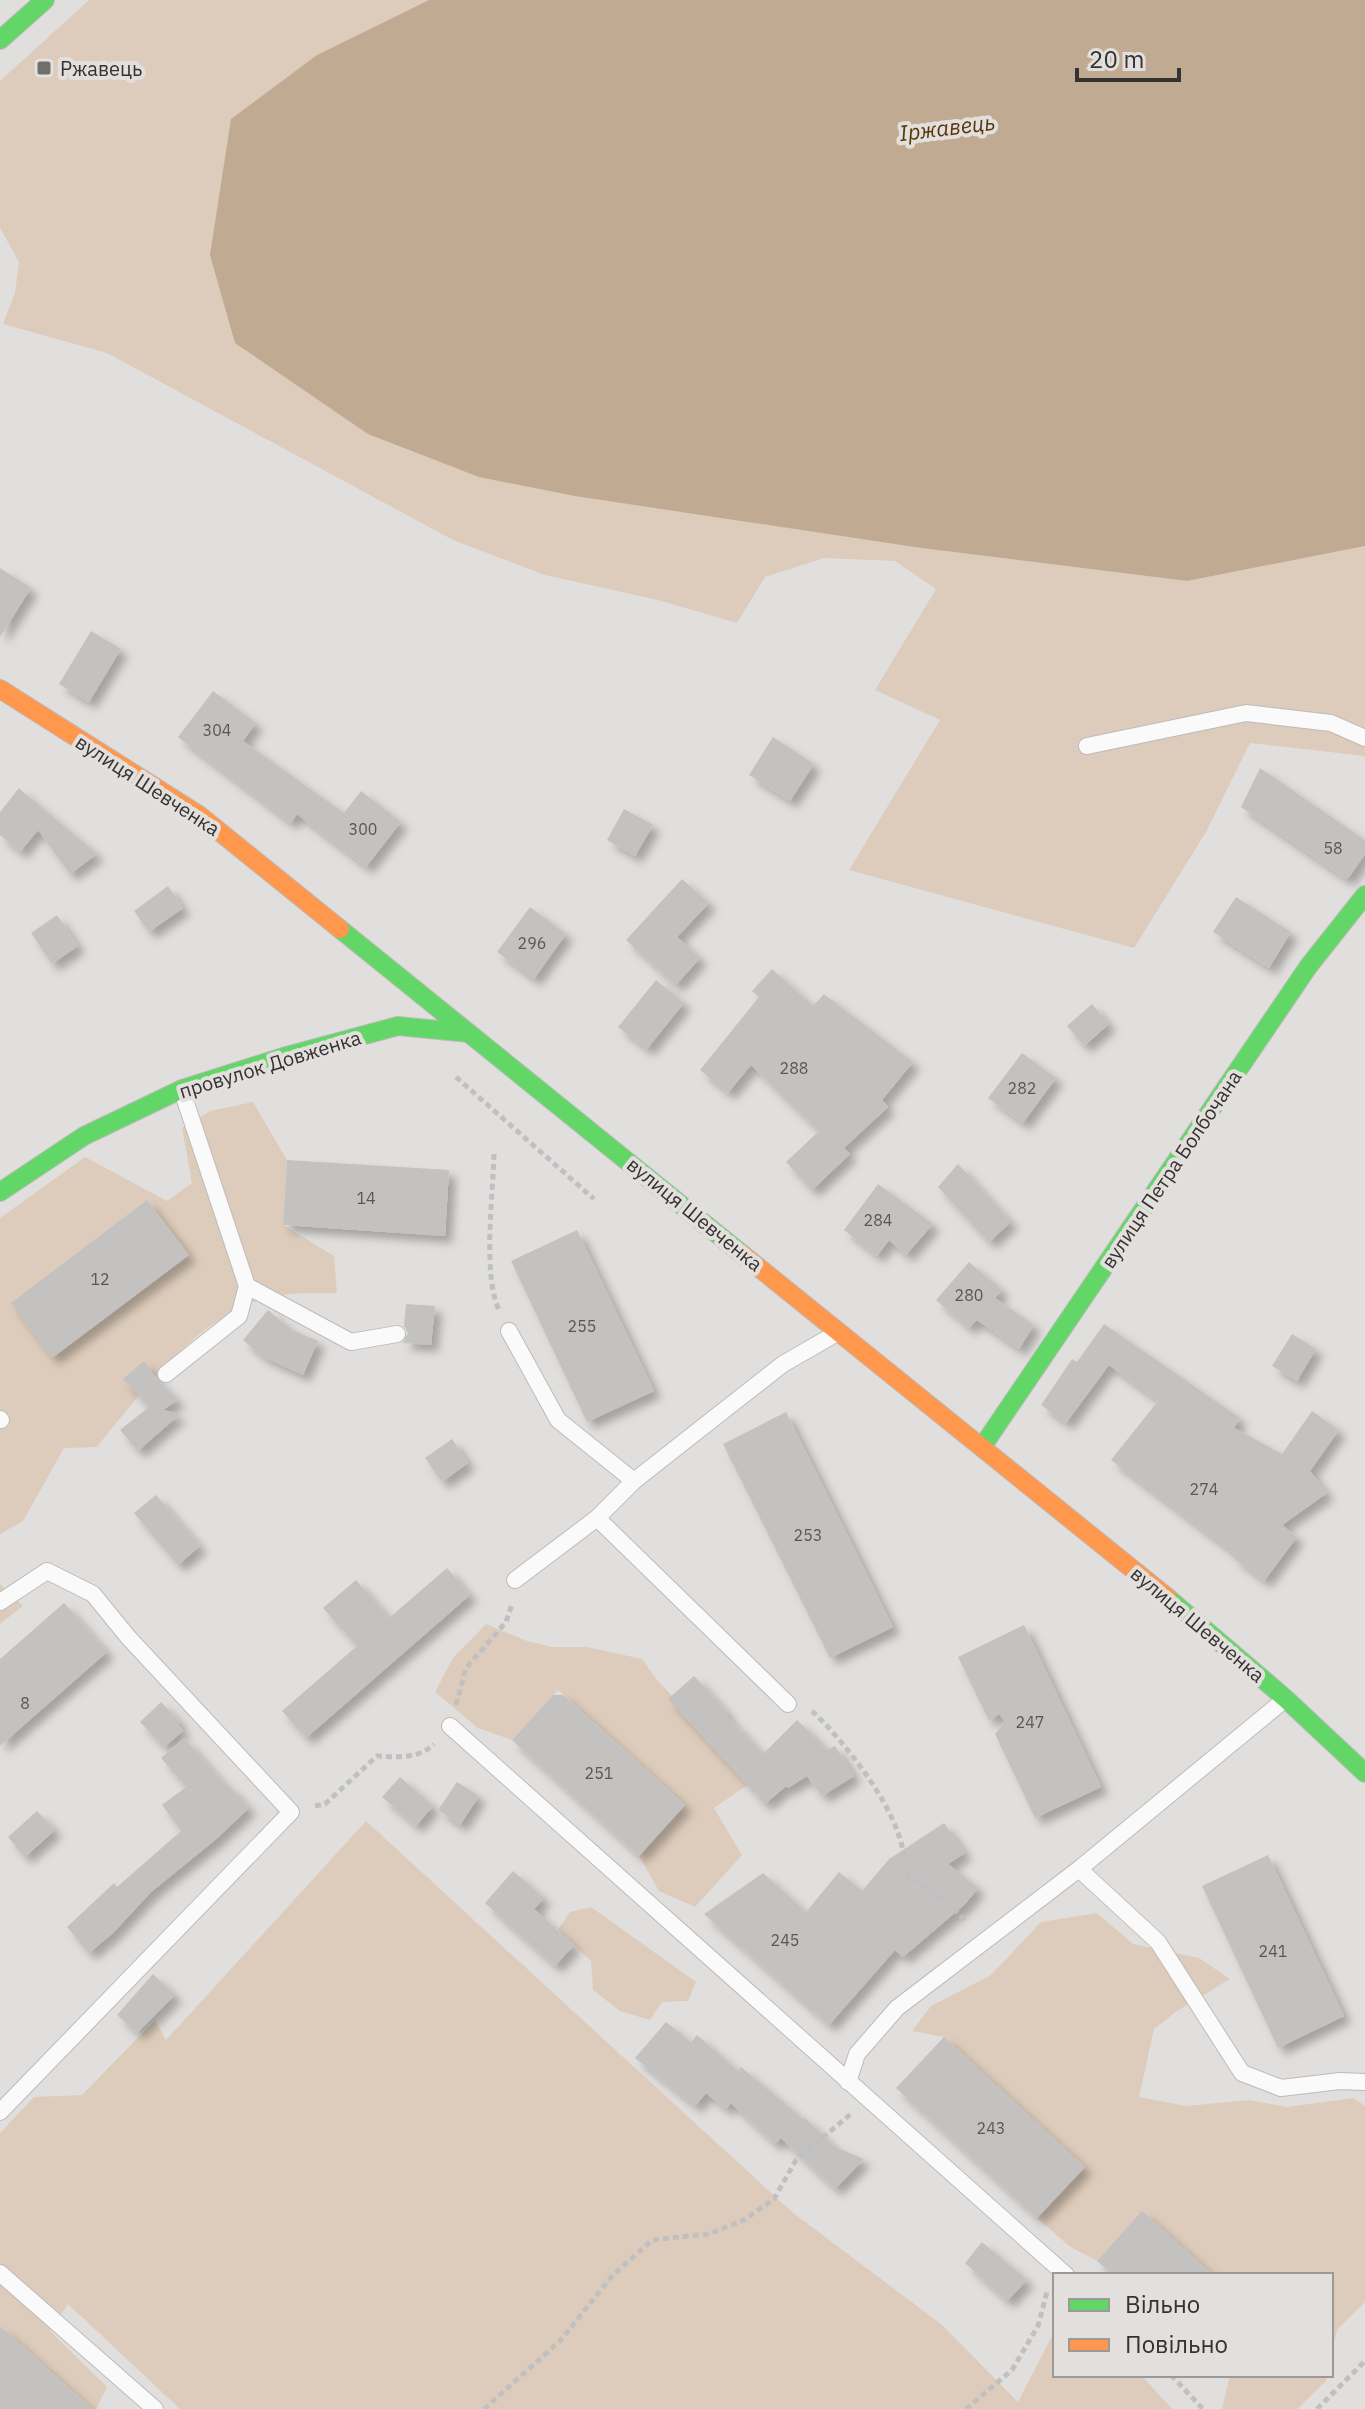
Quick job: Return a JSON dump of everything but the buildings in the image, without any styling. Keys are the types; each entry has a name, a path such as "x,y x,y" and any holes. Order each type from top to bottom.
{"street":[{"path":"0,40 45,0"},
{"name":"вулиця Шевченка","path":"0,689 199,815 1206,1628 1365,1773"},
{"name":"вулиця Петра Болбочана","path":"982,1447 1308,967 1365,895"},
{"name":"провулок Довженка","path":"0,1192 84,1136 182,1089 283,1057 398,1026 469,1033"}],"lane":[{"path":"1087,746 1246,713 1331,723 1365,738"},
{"path":"166,1374 239,1316 247,1286 182,1089"},
{"path":"247,1286 351,1342 397,1334"},
{"path":"509,1331 558,1420 634,1481"},
{"path":"515,1580 597,1518 634,1481 783,1364 841,1331"},
{"path":"597,1518 788,1704"},
{"path":"0,1602 47,1571 93,1594 128,1637 291,1812 0,2112"},
{"path":"848,2082 857,2054 897,2008 1079,1869 1286,1699"},
{"path":"450,1726 1064,2273"},
{"path":"1079,1869 1158,1942 1242,2073 1281,2088 1340,2081 1365,2082"},
{"path":"0,2273 155,2409"}],"path":[{"path":"456,1077 594,1199"},
{"path":"494,1154 493,1299 509,1331"},
{"path":"291,1812 325,1804 377,1756 404,1757 428,1750 450,1726 466,1668 506,1622 517,1589 515,1580"},
{"path":"788,1704 813,1712 854,1756 898,1831 909,1876 953,1907 985,1943"},
{"path":"484,2409 560,2341 612,2276 652,2240 708,2234 744,2220 774,2199 796,2160 868,2100"},
{"path":"966,2409 1012,2370 1038,2326 1046,2292 1051,2285"},
{"path":"1317,2409 1365,2361"},
{"path":"1173,2377 1203,2409"}],"shaded area":[{"path":"89,0 429,0 317,55 575,495 921,548 1187,581 1365,546 1365,756 1250,743 1206,832 1134,948 849,870 940,720 875,690 936,589 895,561 824,558 765,577 737,623 658,600 545,575 453,540 107,353 3,324 15,293 19,262 0,228 0,81"},
{"path":"253,1102 287,1160 283,1225 334,1256 337,1293 276,1296 249,1304 223,1317 199,1335 154,1378 97,1447 64,1448 23,1521 0,1534 0,1218 85,1157 167,1201 192,1183 182,1128 210,1111"},
{"path":"0,1584 23,1606 0,1624"},
{"path":"486,1624 527,1641 552,1647 587,1647 642,1659 657,1680 753,1781 714,1808 742,1855 695,1907 659,1891 639,1856 685,1805 558,1690 512,1740 478,1728 435,1692 453,1658"},
{"path":"366,1821 792,2212 941,2324 1018,2402 1053,2334 1053,2377 1143,2377 1172,2409 180,2409 68,2304 50,2331 107,2387 96,2409 92,2409 0,2326 0,2133 34,2097 82,2095 155,2020 166,2040"},
{"path":"591,1907 696,1982 688,2001 662,2002 650,2020 620,2011 593,1990 591,1961 558,1930 570,1912"},
{"path":"1097,1913 1133,1944 1199,1958 1230,1979 1154,2029 1139,2097 1186,2106 1249,2100 1287,2107 1354,2098 1365,2106 1365,2302 1337,2330 1333,2347 1333,2273 1196,2273 1097,2261 1069,2246 1037,2218 1084,2168 944,2037 912,2031 931,2006 991,1975 1041,1922"},
{"path":"1230,2377 1327,2377 1297,2409 1222,2409"}],"water":[{"name":"Іржавець","path":"429,0 1365,0 1365,546 1187,581 921,548 575,496 479,477 368,434 235,343 210,255 231,119 317,55"}],"traffic: fast":[{"path":"0,40 45,0"},
{"path":"982,1447 1308,967 1365,895"},
{"path":"340,929 742,1254"},
{"path":"0,1192 84,1136 182,1089 283,1057 398,1026 469,1033"},
{"path":"1167,1597 1286,1699 1365,1773"}],"traffic: slow":[{"path":"0,689 199,815 340,929"},
{"path":"742,1254 1167,1597"}],"place":[{"name":"Ржавець","path":"44,68"}]}
